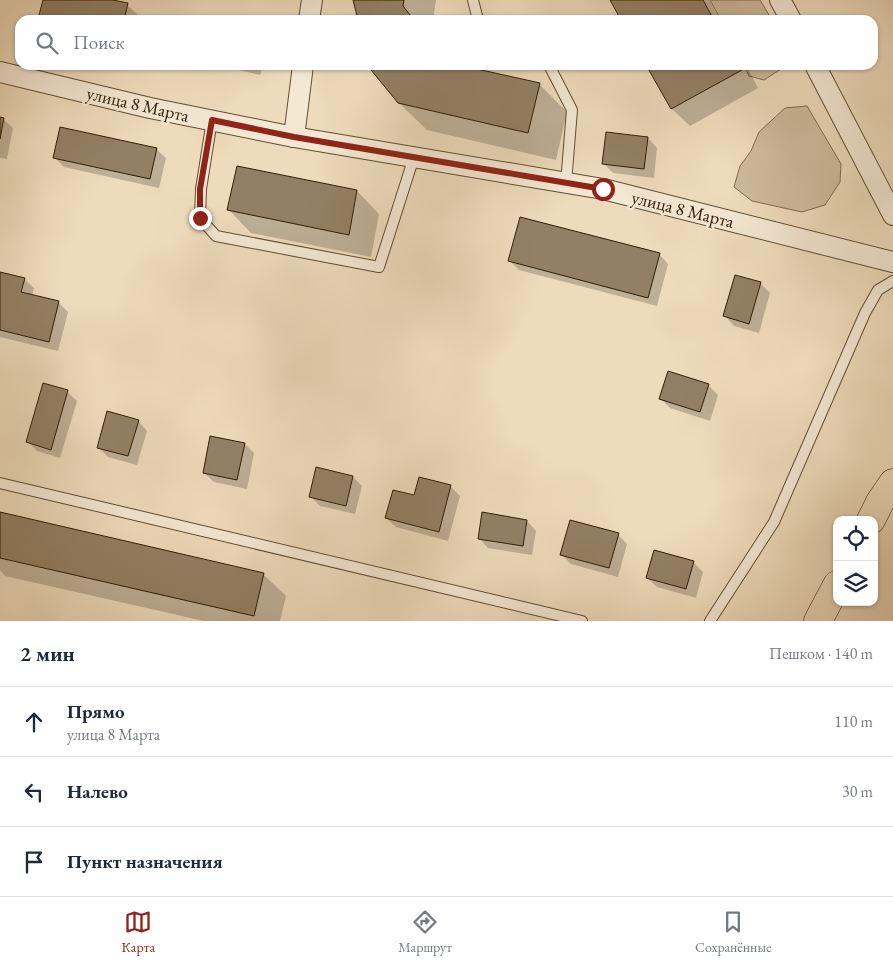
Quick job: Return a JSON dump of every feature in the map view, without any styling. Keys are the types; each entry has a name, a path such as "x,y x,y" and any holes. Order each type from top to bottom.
{"highway":[{"path":"873,516 893,484"},
{"path":"818,621 833,593"}],"street":[{"path":"310,15 312,0"},
{"path":"780,0 788,15"},
{"path":"294,137 302,70"},
{"path":"818,70 893,215"},
{"name":"улица 8 Марта","path":"0,72 141,106 294,137 603,189 893,262"}],"lane":[{"path":"472,0 476,15"},
{"path":"552,70 572,110 566,183"},
{"path":"212,120 200,189 200,218 216,236 379,267 414,157"},
{"path":"710,621 774,522 865,313 878,290 893,281"},
{"path":"0,483 582,621"}],"shaded area":[{"path":"710,0 760,0 769,15 718,15"},
{"path":"746,70 779,70 764,80 749,76"},
{"path":"807,106 841,164 840,182 825,205 802,212 752,201 734,187 740,166 751,151 759,132 785,108"}],"building":[{"path":"43,0 113,0 128,3 125,15 39,15"},
{"path":"353,0 404,0 403,6 410,15 357,15"},
{"path":"610,0 703,0 711,15 618,15"},
{"path":"371,70 482,70 540,83 528,133 398,103"},
{"path":"649,70 742,70 671,109"},
{"path":"0,117 4,118 0,139"},
{"path":"60,127 157,148 150,179 53,158"},
{"path":"606,132 648,137 644,169 602,164"},
{"path":"237,166 357,190 349,235 227,210"},
{"path":"520,217 660,253 648,298 508,261"},
{"path":"0,272 25,278 21,292 59,301 49,342 0,330"},
{"path":"735,275 761,282 749,324 723,316"},
{"path":"668,371 709,384 700,412 659,399"},
{"path":"43,383 68,390 51,450 26,442"},
{"path":"107,411 139,420 128,456 97,448"},
{"path":"210,436 245,443 237,480 203,473"},
{"path":"316,467 353,476 346,506 309,497"},
{"path":"419,477 451,485 439,532 385,518 393,490 414,495"},
{"path":"0,512 264,573 254,616 0,558"},
{"path":"482,512 527,520 523,546 478,539"},
{"path":"570,520 619,533 609,568 560,555"},
{"path":"654,550 694,561 686,589 646,578"}],"route":[{"path":"200,218 200,189 212,120 294,137 603,189"}]}
